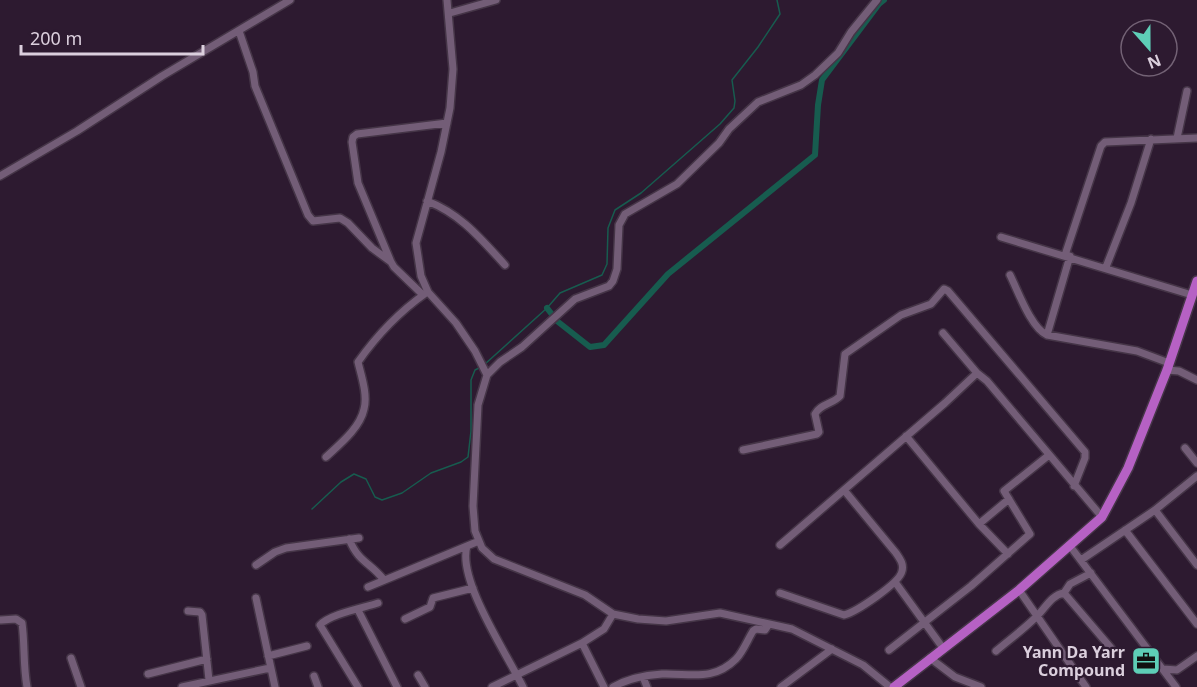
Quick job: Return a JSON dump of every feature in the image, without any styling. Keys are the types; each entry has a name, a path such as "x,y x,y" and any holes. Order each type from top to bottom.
{"highway":[{"path":"892,687 1019,590 1102,518 1128,468 1168,366 1197,281"}],"street":[{"path":"0,176 78,131 162,76 290,0"},
{"path":"425,293 416,243 447,123 453,69 450,13 447,0"},
{"path":"450,13 496,0"},
{"path":"877,0 851,32 838,53 815,75 801,85 758,102 676,184 625,214 619,225 617,268 614,281 609,286 575,298 522,347 486,372 478,405 473,506 475,531 482,548 494,559 585,595 613,614 666,621 720,613 792,629 862,665 892,687"},
{"path":"239,31 253,72 255,86 308,215 313,222 340,218 391,262"},
{"path":"1177,138 1187,91"},
{"path":"447,123 357,134 352,137 358,183 394,267 425,293 456,324 486,372"},
{"path":"1047,335 1067,256 1101,146 1111,140 1197,138"},
{"path":"1106,267 1131,203 1151,139"},
{"path":"427,201 445,208 473,231 505,265"},
{"path":"1001,237 1106,267 1192,295"},
{"path":"1010,275 1035,325 1047,335 1137,351 1197,380"},
{"path":"743,450 817,435 819,432 815,414 821,407 840,396 846,354 872,333 901,315 931,304 944,289 1085,452 1085,458 1074,486"},
{"path":"326,457 344,440 365,408 358,362 372,341 409,305 425,293"},
{"path":"943,333 977,373 987,381 1102,518"},
{"path":"780,545 977,373"},
{"path":"906,436 979,524 1008,554"},
{"path":"1185,448 1197,463"},
{"path":"889,650 1030,534 1004,491 1049,455"},
{"path":"1081,560 1155,510 1197,476"},
{"path":"780,593 844,615 856,610 896,582 902,574 902,562 844,490"},
{"path":"979,524 1009,499"},
{"path":"1155,510 1197,565"},
{"path":"1125,530 1197,624"},
{"path":"256,565 275,552 286,548 359,538"},
{"path":"349,539 354,552 377,571 384,580"},
{"path":"368,587 479,541"},
{"path":"467,546 465,561 473,588 495,636 523,687"},
{"path":"1070,546 1176,687"},
{"path":"996,651 1037,617 1051,600 1064,593 1070,584 1091,573"},
{"path":"896,582 944,648"},
{"path":"405,619 430,607 433,604 432,598 473,588"},
{"path":"1019,590 1086,687"},
{"path":"1064,593 1111,648"},
{"path":"256,598 275,687"},
{"path":"358,687 320,625 343,613 378,603"},
{"path":"358,610 395,683 387,687"},
{"path":"188,611 200,612 202,615 209,680"},
{"path":"492,687 582,643 604,629 613,614"},
{"path":"1,620 16,619 22,623 25,645 23,665 27,687"},
{"path":"613,687 658,674 694,677 708,675 726,667 737,658 753,631 765,630 769,624"},
{"path":"582,643 604,687"},
{"path":"268,656 307,646"},
{"path":"781,687 832,649"},
{"path":"1163,669 1178,670 1197,656"},
{"path":"71,658 81,687"},
{"path":"930,658 956,677 981,687"},
{"path":"148,674 207,659"},
{"path":"182,687 270,668"},
{"path":"418,675 425,687"},
{"path":"314,676 317,687"},
{"path":"643,677 647,687"}],"waterway":[{"path":"485,364 547,308 560,293 602,275 607,264 608,228 615,210 641,193 720,124 734,108 732,80 780,14 777,0"},
{"path":"547,308 557,321 590,347 604,345 668,274 815,155 822,80 884,0"},
{"path":"312,509 341,482 354,474 366,479 375,497 382,500 402,493 431,473 461,462 468,457 471,431 471,380 475,370 481,367"}],"place":[{"name":"Yann Da Yarr Compound","path":"1146,661"}]}
